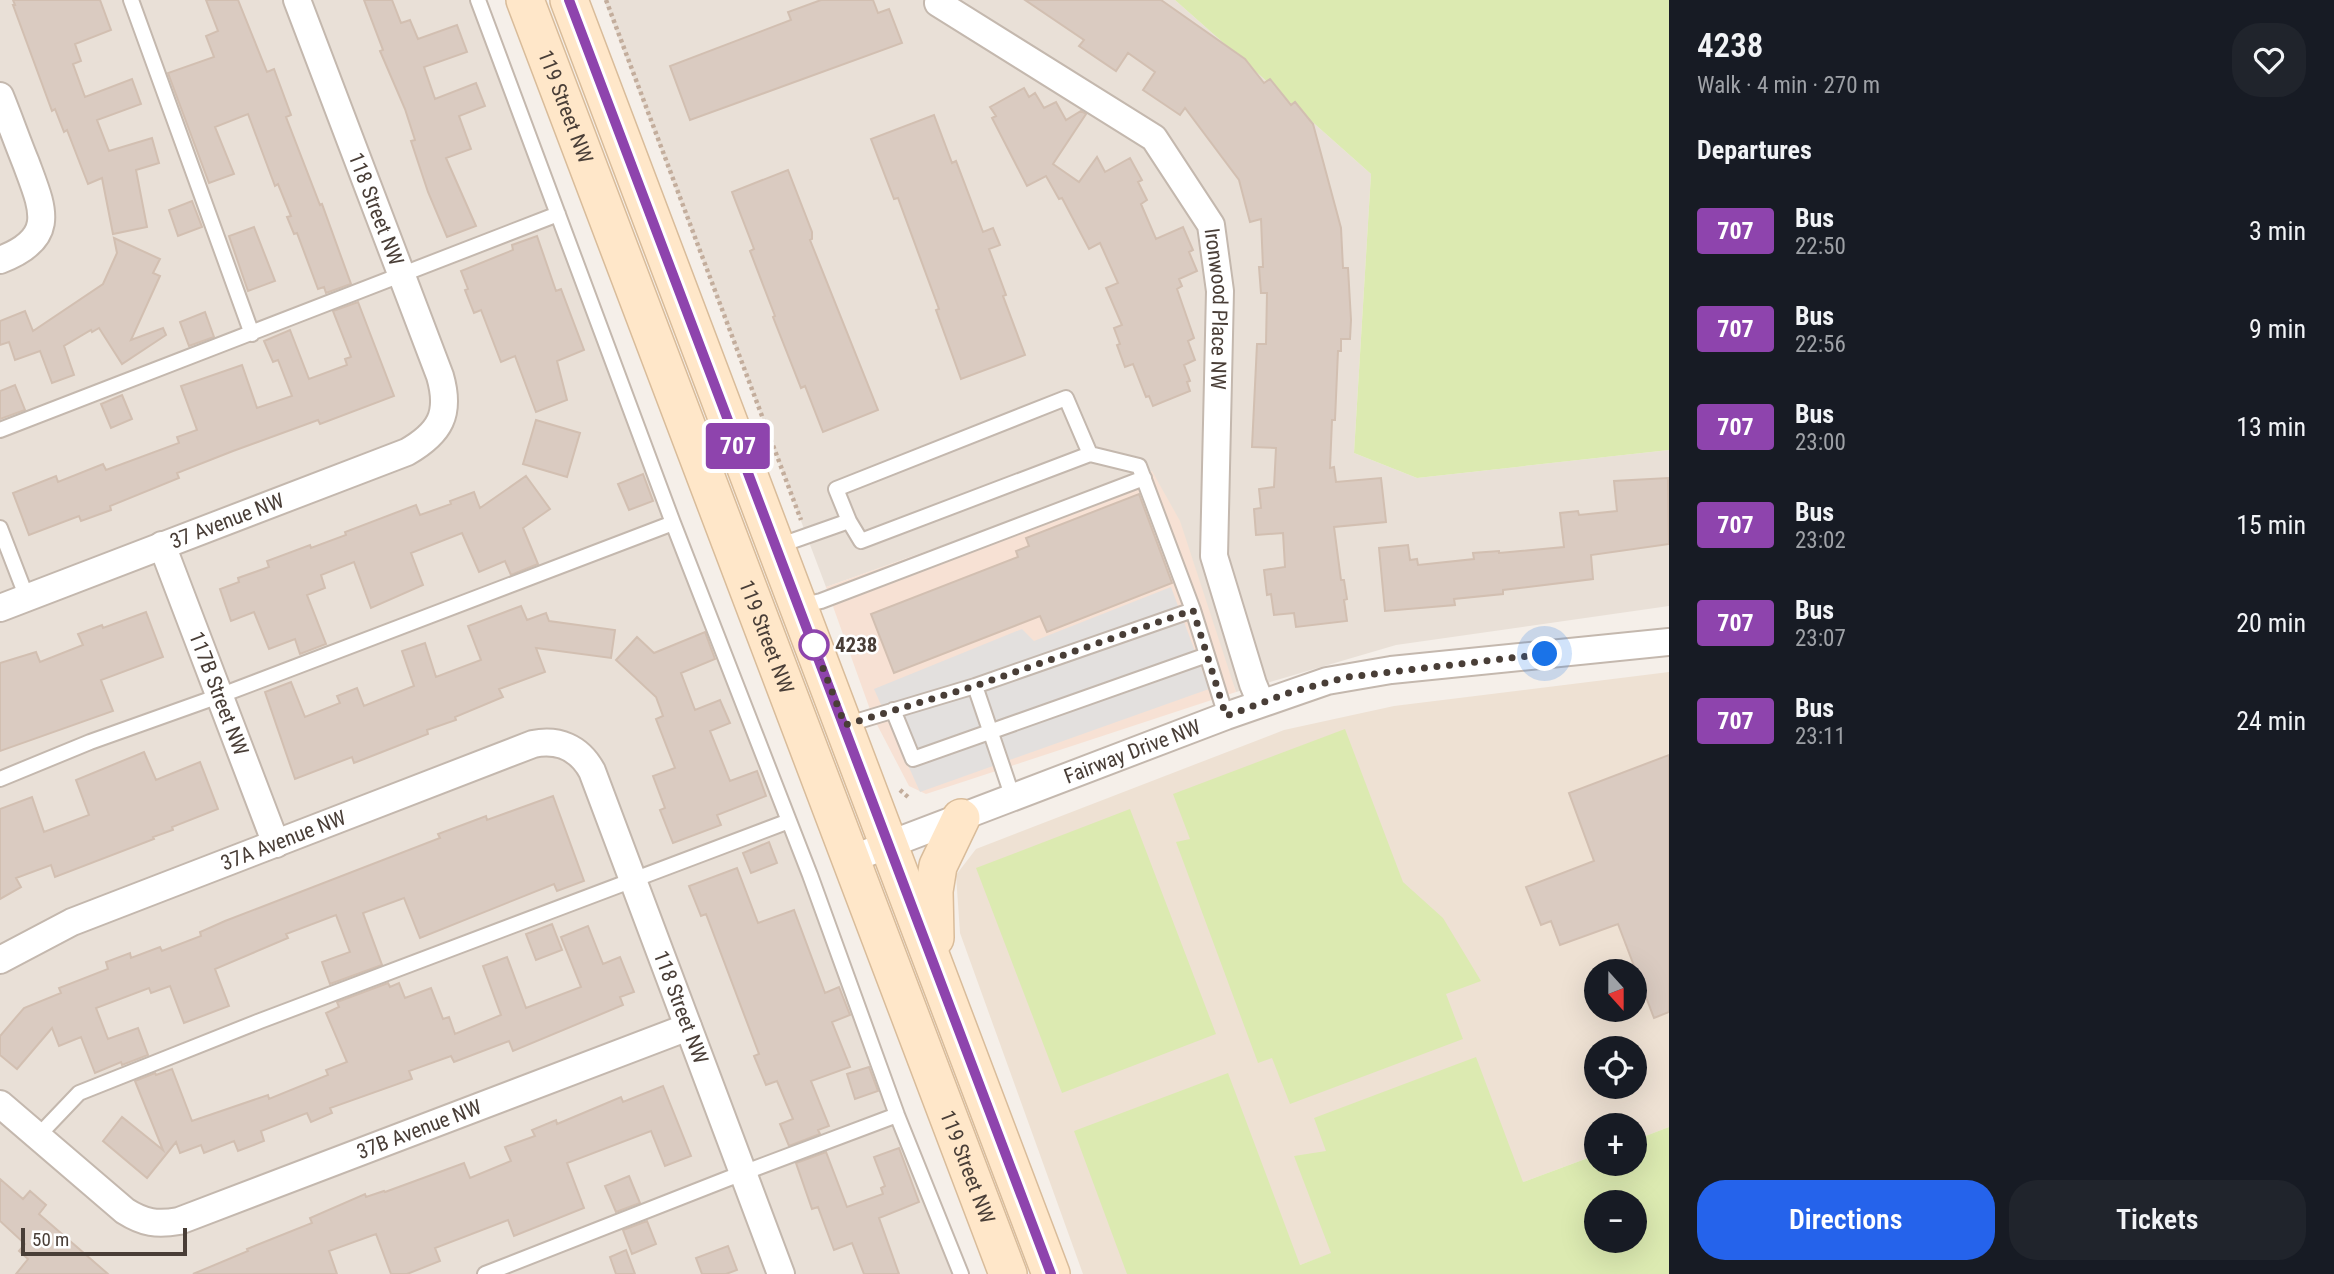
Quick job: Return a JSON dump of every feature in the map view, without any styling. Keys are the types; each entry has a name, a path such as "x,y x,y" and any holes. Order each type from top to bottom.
{"main road":[{"name":"119 Street NW","path":"525,0 1008,1274"},
{"name":"119 Street NW","path":"569,0 792,541 799,606 1052,1274"},
{"path":"935,963 934,891 938,866 961,818"}],"street":[{"name":"118 Street NW","path":"298,0 444,389 442,419"},
{"name":"Ironwood Place NW","path":"938,3 1154,138 1211,225 1220,291 1214,555 1261,703"},
{"path":"0,96 42,211 37,234 23,249 0,260"},
{"name":"37 Avenue NW","path":"0,608 407,452 428,439 442,419"},
{"name":"117B Street NW","path":"162,545 276,844"},
{"name":"Fairway Drive NW","path":"851,859 1226,716 1328,681 1366,674 1669,642"},
{"name":"37A Avenue NW","path":"0,960 72,922 533,744 545,741 571,748"},
{"name":"118 Street NW","path":"571,748 587,762 592,771 781,1274"},
{"name":"37B Avenue NW","path":"38,1136 125,1211 149,1223 180,1221 688,1027"},
{"path":"0,1104 38,1136"}],"lane":[{"path":"131,0 252,334"},
{"path":"478,0 673,523 810,875 897,1115 961,1274"},
{"path":"0,430 558,214"},
{"path":"1090,454 1066,398 836,489 860,541 1090,454 1139,466 1193,610 1226,716"},
{"path":"799,606 821,601 1144,478"},
{"path":"792,541 849,521"},
{"path":"0,779 90,742 219,696 673,523"},
{"path":"0,528 27,598"},
{"path":"845,725 975,686 1193,610"},
{"path":"893,710 913,760 1207,655"},
{"path":"975,686 1013,798"},
{"path":"38,1136 79,1093 260,1020 789,821"},
{"path":"485,1274 897,1115"}],"path":[{"path":"606,0 792,541"},
{"path":"896,782 902,793 908,797"}],"shaded area":[{"path":"0,0 471,0 962,1274 0,1274"},
{"path":"604,0 1175,0 1371,174 1354,453 1417,478 1669,450 1669,606 1396,645 1236,692 1151,471 826,587"},
{"path":"1152,471 1180,521 1236,692 926,794 909,786 872,715 826,587"},
{"path":"1171,587 1209,689 920,792 874,689 1022,629 1034,641"},
{"path":"1669,672 1669,1127 1647,1135 1647,1113 1584,1113 1584,1159 1276,1274 1083,1274 960,933 956,875 976,849 1284,730 1394,706"}],"green space":[{"path":"1175,0 1669,0 1669,450 1417,478 1354,453 1371,174"},
{"path":"1345,729 1403,882 1443,918 1481,981 1446,994 1463,1039 1290,1104 1272,1058 1258,1063 1176,842 1190,839 1173,794"},
{"path":"1130,809 1216,1034 1062,1093 976,868"},
{"path":"1476,1057 1523,1182 1584,1159 1584,1176 1647,1176 1647,1135 1669,1127 1669,1274 1127,1274 1074,1131 1228,1073 1300,1265 1331,1253 1294,1156 1326,1151 1314,1118"}],"building":[{"path":"13,0 100,0 111,30 75,44 81,61 73,64 85,97 132,79 141,104 97,120 109,151 152,138 159,163 136,170 147,227 113,234 102,178 88,184 67,130 64,132 55,109 52,111"},
{"path":"206,0 238,0 267,72 274,69 291,115 286,117 351,284 326,293 324,287 318,289 248,114 215,127 234,174 209,183 168,73 214,57 206,36 218,31"},
{"path":"364,0 392,0 401,23 410,20 418,39 457,25 467,52 424,67 435,99 476,83 485,106 459,116 471,149 446,158 476,226 447,237 428,192 411,141 415,140 405,109 380,51 383,50"},
{"path":"821,0 873,0 878,13 889,9 902,43 690,120 670,66 791,20 788,12"},
{"path":"1025,0 1161,0 1245,59 1264,83 1270,79 1291,105 1295,102 1313,124 1341,228 1343,268 1348,268 1351,320 1350,339 1341,339 1341,351 1338,351 1330,468 1334,467 1336,482 1381,478 1386,522 1334,527 1341,580 1344,580 1347,599 1344,600 1347,621 1296,627 1294,613 1274,615 1271,594 1267,595 1264,570 1285,567 1283,533 1256,535 1254,509 1261,508 1259,489 1274,487 1276,448 1252,447 1257,344 1266,344 1267,293 1261,293 1259,267 1263,267 1261,219 1250,222 1239,180 1185,108 1180,115 1143,90 1155,72 1128,53 1116,71 1079,46 1084,40"},
{"path":"1024,88 1029,97 1035,93 1044,108 1056,102 1066,120 1081,111 1086,114 1053,164 1079,182 1097,157 1105,172 1130,158 1142,180 1138,182 1147,200 1141,204 1156,239 1183,227 1193,250 1189,252 1197,271 1179,279 1182,286 1177,289 1194,338 1188,341 1195,360 1184,365 1190,381 1187,382 1190,391 1153,406 1149,396 1146,397 1133,364 1125,367 1114,328 1122,325 1106,288 1118,283 1100,243 1089,249 1062,198 1059,199 1046,176 1027,186 992,118 996,116 990,107"},
{"path":"934,115 952,163 956,161 983,232 993,228 1000,245 989,249 1025,355 961,379 936,310 939,309 898,198 894,199 871,139"},
{"path":"788,170 812,232 810,240 878,410 823,432 805,386 801,388 773,317 775,316 750,251 754,249 732,192"},
{"path":"192,201 202,227 178,236 169,210"},
{"path":"254,227 275,281 248,291 229,236"},
{"path":"537,236 556,291 561,289 584,350 557,361 567,400 536,412 515,356 501,362 481,310 474,313 461,271 513,250 512,245"},
{"path":"114,238 160,259 153,273 160,276 131,340 163,328 166,335 122,364 99,328 92,332 91,330 64,346 74,375 52,383 40,351 15,360 9,342 0,345 0,321 25,311 33,331 103,284 117,253"},
{"path":"358,302 394,396 320,424 318,420 233,451 177,473 179,478 110,506 111,510 81,521 79,516 29,535 13,493 56,476 58,482 103,464 106,470 179,443 177,437 197,430 181,386 242,365 257,408 292,396 278,360 273,362 264,341 290,330 309,379 347,365 345,359 351,357 333,311"},
{"path":"205,312 214,337 189,346 180,322"},
{"path":"15,385 25,410 0,419 0,391"},
{"path":"122,395 132,419 111,428 101,404"},
{"path":"536,420 580,433 567,477 523,464"},
{"path":"643,474 653,501 629,510 618,484"},
{"path":"526,476 550,509 523,528 538,564 511,575 505,561 479,572 462,533 411,553 423,585 371,608 354,562 321,575 325,588 307,595 326,644 300,654 295,639 269,649 254,612 231,621 220,589 239,582 238,578 269,567 267,561 346,535 345,532 416,505 420,515 474,492 480,508"},
{"path":"1668,478 1669,544 1591,555 1593,579 1454,599 1455,605 1385,611 1379,548 1408,545 1410,560 1417,559 1418,565 1474,559 1473,553 1564,547 1560,513 1578,511 1579,515 1617,511 1614,481"},
{"path":"1139,494 1172,583 1047,632 1040,616 894,673 871,614 1018,557 1016,551 1029,546 1026,538"},
{"path":"521,606 527,620 546,613 549,621 615,630 611,658 536,648 545,672 499,689 503,697 455,717 456,720 427,730 428,734 354,763 352,757 295,779 265,692 291,682 305,717 340,703 337,696 357,688 364,706 414,686 402,651 425,643 436,677 481,660 468,626"},
{"path":"146,612 163,657 101,680 113,711 0,751 0,663 36,652 40,662 83,645 78,634"},
{"path":"705,632 715,659 681,673 695,710 720,700 730,723 710,731 730,781 757,771 766,796 717,815 721,825 673,843 660,810 665,808 653,776 675,768 656,719 663,716 656,697 616,660 637,637 654,653"},
{"path":"144,752 156,780 200,762 218,809 172,827 173,830 153,837 154,839 55,877 51,865 16,878 21,887 0,899 0,809 32,797 44,832 89,815 76,780"},
{"path":"1669,755 1669,1012 1654,1018 1647,1000 1647,959 1631,959 1618,924 1560,945 1551,921 1541,925 1526,887 1594,861 1569,793"},
{"path":"553,796 584,881 557,891 554,884 420,938 404,898 363,913 382,965 330,984 322,962 350,952 336,915 286,934 288,938 215,969 229,1006 184,1023 170,986 151,993 149,988 96,1008 108,1039 138,1028 148,1055 122,1065 121,1062 95,1073 81,1037 59,1046 52,1028 17,1069 0,1055 0,1036 24,1008 61,993 59,988 108,969 106,962 130,953 131,958 160,947 162,951 201,936 200,932 225,921 440,838 438,834"},
{"path":"769,842 777,863 751,873 743,853"},
{"path":"737,868 758,923 794,910 825,993 839,987 850,1015 832,1022 850,1067 811,1081 829,1126 818,1130 820,1134 789,1146 780,1124 793,1119 777,1081 766,1085 754,1056 759,1054 706,914 701,916 689,886"},
{"path":"552,924 562,950 536,960 526,934"},
{"path":"588,926 603,964 620,957 634,992 620,997 623,1005 513,1051 509,1041 454,1062 451,1056 409,1071 412,1079 330,1108 332,1113 311,1122 307,1113 261,1131 264,1141 238,1151 234,1141 204,1153 201,1145 180,1153 176,1142 147,1178 103,1141 122,1117 163,1150 135,1081 155,1073 156,1075 172,1069 192,1121 268,1095 269,1099 328,1075 326,1070 347,1062 326,1013 339,1007 337,1002 388,983 390,987 399,983 405,998 431,988 443,1019 449,1017 455,1034 501,1015 483,966 507,957 526,1008 581,987 561,937"},
{"path":"869,1067 878,1091 855,1099 847,1074"},
{"path":"663,1086 691,1156 665,1166 651,1131 567,1163 584,1208 514,1236 508,1220 435,1248 440,1261 407,1274 391,1274 376,1234 329,1251 337,1274 193,1274 312,1223 310,1218 365,1194 366,1197 385,1192 464,1163 470,1178 511,1161 505,1147 535,1136 532,1130 556,1120 557,1124 621,1097 623,1102"},
{"path":"899,1148 919,1202 879,1218 899,1274 864,1274 852,1243 834,1250 818,1207 812,1209 796,1163 826,1152 847,1207 883,1194 881,1188 885,1186 874,1157"},
{"path":"629,1176 640,1203 616,1212 605,1186"},
{"path":"0,1179 23,1199 30,1191 46,1205 39,1214 108,1274 16,1274 28,1259 19,1251 25,1244 0,1221"},
{"path":"647,1221 656,1244 632,1254 623,1230"},
{"path":"728,1246 737,1270 726,1274 702,1274 696,1258"},
{"path":"626,1250 635,1274 616,1274 610,1257"}],"bus line":[{"name":"707","path":"569,0 1051,1274"}],"place":[{"name":"4238","path":"814,645"}],"route":[{"path":"814,645 845,725 975,686 1193,610 1226,716 1291,692 1348,677 1545,654"}]}
